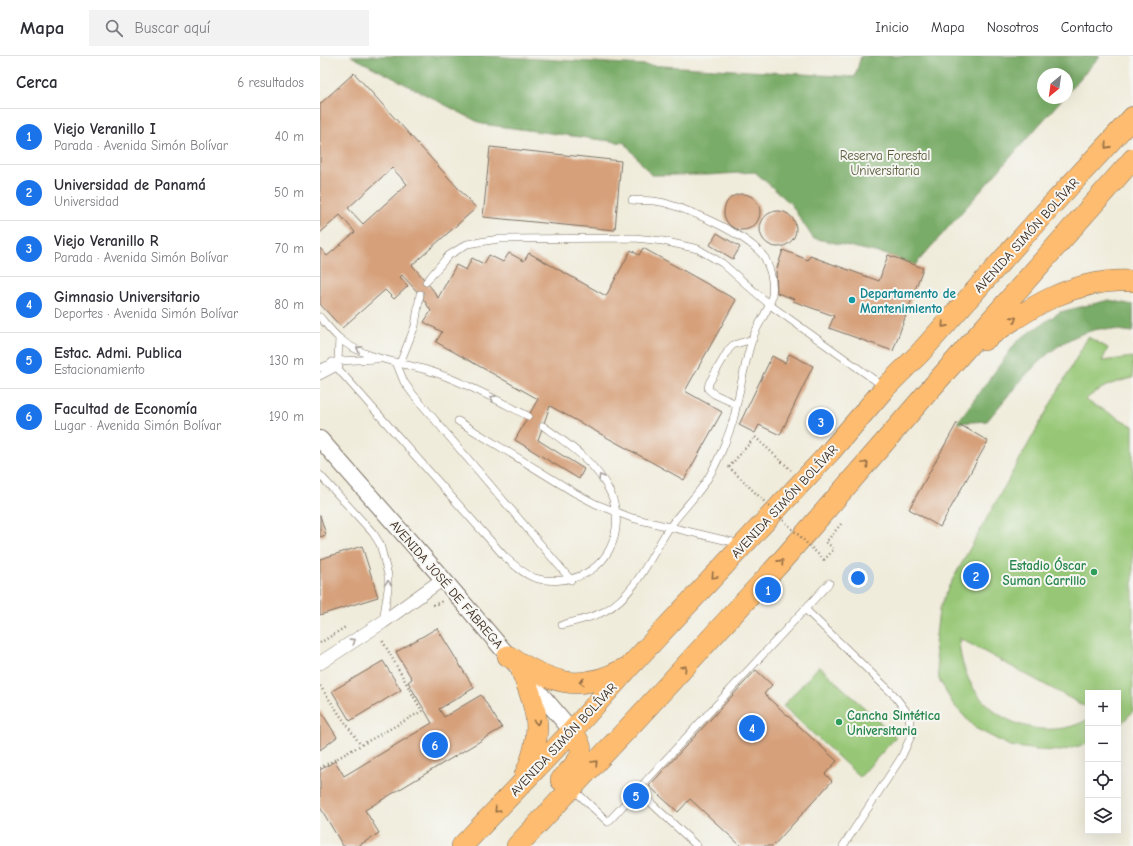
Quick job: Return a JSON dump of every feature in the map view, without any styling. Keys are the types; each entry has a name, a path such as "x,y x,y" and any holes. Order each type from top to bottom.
{"main road":[{"name":"AVENIDA SIMÓN BOLÍVAR","path":"462,846 572,731 632,664 830,452 885,388 920,353 1038,220 1133,117"},
{"path":"517,846 550,813 798,542 1133,159"},
{"path":"940,378 981,342 1002,327 1056,295 1089,284 1104,281 1133,281"},
{"path":"508,656 542,675 557,680 573,682 592,682 602,679 632,664"},
{"path":"519,786 534,754 538,724 531,694 522,672"},
{"path":"550,813 554,788 581,755 581,745 572,731"}],"street":[{"name":"AVENIDA JOSÉ DE FÁBREGA","path":"320,439 443,579 572,731"},
{"path":"320,663 383,622 443,579"}],"lane":[{"path":"562,625 605,611 623,598 638,579 670,528 692,501 711,473 733,418 753,339 770,305 773,295 771,275 765,258 752,246 735,234 707,219 664,202 632,200"},
{"path":"426,282 448,256 467,244 499,239 635,238 663,241 698,249 722,264 770,305 885,388"},
{"path":"420,294 415,326 398,362 404,382 570,580"},
{"path":"320,317 339,338 351,346 379,359"},
{"path":"320,376 336,364 339,338"},
{"path":"736,404 714,394 708,389 709,383 729,349 734,345 753,339"},
{"path":"320,368 356,360 379,359 398,362 471,386 528,416"},
{"path":"336,364 505,557 519,569 535,578 552,582 570,580 582,576 598,567 607,555 614,539 617,513 610,492 596,470 575,449 543,426"},
{"path":"458,422 575,493 617,513 670,528 714,537 743,545"},
{"path":"320,475 373,533 380,544 388,575 388,590 383,622"},
{"path":"572,788 608,822 829,583"},
{"path":"805,609 894,695 909,715 911,736 901,758 844,846"},
{"path":"649,801 696,846"}],"path":[{"path":"780,460 754,437 729,467 824,560 834,549 826,542 841,524"},
{"path":"428,607 441,602 446,605"},
{"path":"320,768 360,744 422,711 380,636"},
{"path":"320,686 360,744"}],"green space":[{"name":"Reserva Forestal Universitaria","path":"351,56 487,56 855,77 861,56 1100,56 1073,86 1073,68 1037,68 1037,104 1058,104 915,265 888,255 813,238 790,203 755,172 707,175 651,175 625,143 482,124"},
{"path":"1109,300 1133,305 1133,332 1099,329 1081,334 1065,342 1036,365 1023,378 987,421 957,423 1018,340 1060,312"},
{"path":"1088,337 1108,348 1102,361 1133,357 1133,378 1119,381 1108,386 1085,400 1133,426 1133,711 1121,723 1121,690 1085,690 1085,706 959,638 965,672 972,687 982,700 994,711 1023,726 1041,729 1059,729 1085,721 1085,744 1061,751 1037,750 1010,746 975,728 953,704 939,679 935,644 939,610 949,586"},
{"name":"Cancha Sintética Universitaria","path":"819,666 896,737 860,777 783,706"}],"building":[{"path":"354,73 476,208 412,265 438,298 456,265 466,270 472,258 484,264 489,255 503,262 509,253 524,261 529,253 606,296 631,250 639,255 643,248 736,300 685,391 722,412 684,480 550,406 538,440 584,469 579,479 515,440 538,399 436,342 442,332 424,322 431,311 422,297 402,275 400,277 408,286 394,299 385,290 342,328 320,304 320,248 327,256 355,232 340,215 320,233 320,104","holes":["392,168 407,184 363,224 348,208"]},
{"path":"490,147 621,161 615,230 483,217"},
{"path":"742,194 752,197 757,202 760,212 757,222 752,227 742,230 732,227 727,222 724,212 727,202 732,197"},
{"path":"778,211 791,216 796,229 791,242 778,247 765,242 760,229 765,216"},
{"path":"717,233 740,247 733,259 710,245"},
{"name":"Departamento de Mantenimiento","path":"783,250 808,260 810,256 879,281 888,255 923,268 893,351 829,328 834,316 793,301 794,299 777,293 776,271"},
{"path":"789,354 813,366 780,435 759,425 755,433 739,425 772,356 785,363"},
{"path":"957,423 988,441 940,527 909,509"},
{"path":"320,515 326,535 320,537"},
{"path":"362,546 378,597 320,615 320,559"},
{"path":"437,628 474,688 439,709 444,717 481,695 502,728 365,810 379,833 358,846 343,846 320,807 320,770 335,761 344,776 432,723 408,682 412,679 396,652"},
{"path":"383,661 401,690 350,721 332,691"},
{"path":"756,670 772,685 764,694 837,761 825,774 832,781 773,846 741,846 690,799 678,812 649,786"},
{"path":"320,710 337,737 320,750"}],"place":[{"name":"Departamento de Mantenimiento","path":"852,300"},
{"name":"Viejo Veranillo R","path":"821,422"},
{"name":"Estadio Óscar Suman Carrillo","path":"1094,572"},
{"name":"Universidad de Panamá","path":"976,576"},
{"name":"Viejo Veranillo I","path":"768,590"},
{"name":"Cancha Sintética Universitaria","path":"839,722"},
{"name":"Gimnasio Universitario","path":"752,728"},
{"name":"Facultad de Economía","path":"435,745"},
{"name":"Estac. Admi. Publica","path":"636,796"}]}
